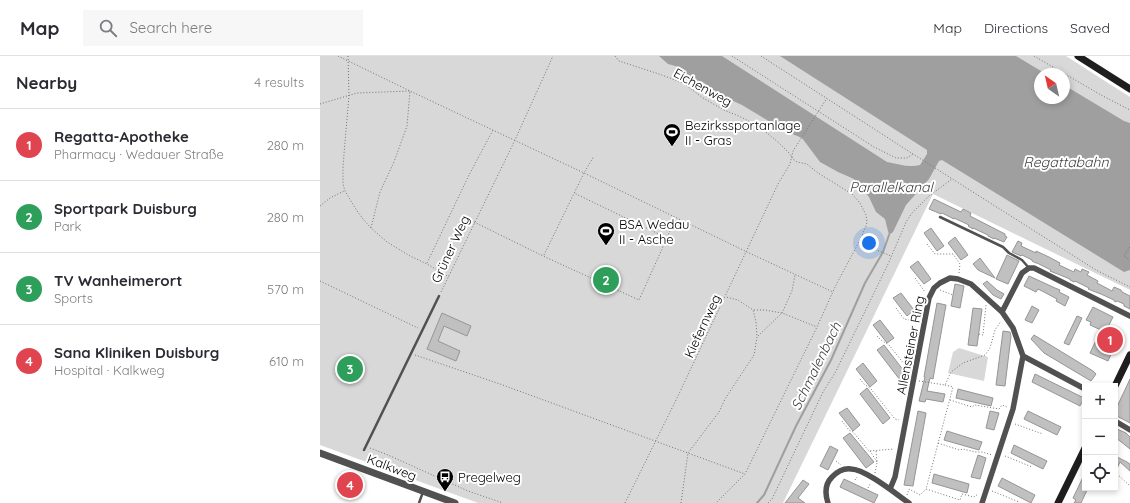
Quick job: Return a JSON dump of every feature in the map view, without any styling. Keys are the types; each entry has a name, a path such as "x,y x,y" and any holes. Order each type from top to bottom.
{"main road":[{"path":"1078,56 1130,89"},
{"path":"1116,383 1130,355"},
{"path":"1058,503 1082,454"}],"street":[{"path":"1002,312 1022,273 1029,268 1034,268 1130,316"},
{"name":"Allensteiner Ring","path":"890,489 895,477 929,298 934,288 940,283 950,278 958,279"},
{"path":"958,279 971,284 1002,312 1013,328 1023,356 1013,409 982,503"},
{"path":"1023,356 1082,387"},
{"path":"1118,423 1130,430"},
{"name":"Kalkweg","path":"320,453 455,503"},
{"path":"828,503 826,494 829,479 846,469 856,469 862,472 890,489 907,502"}],"lane":[{"path":"940,217 1003,247 1009,253 1022,260 1029,268"},
{"name":"Grüner Weg","path":"364,450 439,296"},
{"path":"419,503 423,491"}],"path":[{"path":"338,56 833,292"},
{"path":"348,56 349,95 343,184 345,191 357,211 371,228 387,242 449,277"},
{"name":"Grüner Weg","path":"439,296 553,56"},
{"name":"Eichenweg","path":"615,56 622,62 683,83 703,98 754,124 773,138 797,162 807,164 818,173 840,185 852,194 858,200 867,218 866,226 860,240 839,279 743,478 716,503"},
{"path":"732,56 874,147 896,158 907,158 913,154"},
{"path":"761,56 1096,270 1130,287"},
{"path":"1034,56 1130,110"},
{"path":"320,104 357,93 410,91"},
{"path":"371,228 380,192 394,162 407,126 410,91"},
{"name":"Kiefernweg","path":"625,503 726,297 778,184 790,164 793,151 827,98"},
{"path":"427,264 469,174 493,130"},
{"path":"543,256 594,156"},
{"path":"768,503 772,499 823,392 835,373 906,222 912,213 929,196 952,179"},
{"path":"320,206 330,198 345,191"},
{"path":"574,193 667,238"},
{"path":"474,222 543,256 639,300 676,218"},
{"path":"860,240 874,249 890,256"},
{"path":"928,244 935,254 953,254 960,264 958,279"},
{"path":"1130,246 1124,256 1130,260"},
{"path":"757,337 782,313 792,291 795,275"},
{"path":"915,278 929,298"},
{"path":"320,281 422,330"},
{"path":"934,288 953,295"},
{"path":"726,297 738,300 753,310 765,310 782,313 817,327"},
{"path":"979,334 983,335 987,298"},
{"path":"896,308 904,319 924,322"},
{"path":"681,503 688,453 719,412 725,399 754,355 757,337 756,322 753,310"},
{"path":"945,385 951,372 963,363 985,355 992,341 995,330 1001,320 1002,312"},
{"path":"877,336 889,345 914,377 953,387 926,489 920,495 908,489 907,502"},
{"path":"411,354 500,384 745,474"},
{"path":"860,379 864,384 872,389 895,419 906,422"},
{"path":"950,400 972,407 975,405 999,409 1002,405 1013,409"},
{"path":"842,421 869,451 877,463"},
{"path":"1009,422 1043,434"},
{"path":"938,443 959,450 963,449 997,455 1032,467"},
{"path":"366,447 388,455 468,491 503,503"},
{"path":"869,451 900,449"},
{"path":"874,479 877,463 876,450"},
{"path":"1118,475 1130,486"},
{"path":"987,488 1019,502"},
{"path":"926,489 960,500 962,494 974,497 977,493 985,495"}],"shaded area":[{"path":"320,56 1066,56 1130,97 1130,290 933,194 783,503 478,503 320,445"},
{"path":"959,348 988,357 984,381 948,373 953,352"}],"water":[{"name":"Regattabahn","path":"659,56 722,56 887,162 912,166 920,165 927,154 927,150 780,56 1016,56 1036,68 1034,68 1034,104 1070,104 1070,89 1124,121 1130,123 1130,270 1124,272 942,160 939,161 929,179 906,205 893,232 889,235 885,219 876,212 869,197 854,179 820,162 802,138 785,131 742,105 716,93 703,82 692,79 679,67 668,64"}],"building":[{"path":"934,199 961,212 963,209 971,213 970,216 1005,234 1007,237 1004,242 994,239 954,218 929,209"},
{"path":"931,228 944,246 937,251 924,233"},
{"path":"955,237 968,255 961,260 948,243"},
{"path":"1018,241 1022,243 1021,246 1049,257 1060,263 1059,265 1074,272 1075,269 1081,272 1082,269 1089,272 1087,275 1098,281 1097,283 1112,291 1114,287 1121,290 1130,296 1130,309 1124,306 1124,304 1117,301 1115,302 1114,300 1088,289 1089,288 1075,281 1074,282 1050,271 1051,270 1022,255 1021,256 1012,252"},
{"path":"1007,255 1019,261 1008,284 996,279"},
{"path":"980,258 995,278 978,270 973,264"},
{"path":"918,261 931,279 924,284 910,267"},
{"path":"1029,276 1060,290 1059,292 1069,297 1065,306 1056,301 1057,299 1038,289 1036,292 1024,286"},
{"path":"987,281 1004,294 1001,299 993,295 983,284"},
{"path":"955,284 964,286 960,308 951,306"},
{"path":"901,293 914,310 907,316 893,298"},
{"path":"937,303 946,305 933,379 930,378 927,391 945,394 943,402 926,399 925,402 919,401 925,377"},
{"path":"1032,306 1039,310 1032,323 1025,320"},
{"path":"1093,307 1113,317 1105,333 1112,337 1113,339 1111,343 1115,345 1108,361 1090,353 1101,330 1090,325 1091,322 1086,320"},
{"path":"973,308 982,309 977,346 968,345"},
{"path":"442,313 471,326 467,336 444,326 438,341 460,351 456,361 427,349"},
{"path":"1077,316 1082,318 1069,345 1064,343"},
{"path":"880,320 894,338 887,343 873,325"},
{"path":"1003,331 1010,332 1011,336 1005,386 996,385"},
{"path":"1034,335 1093,371 1096,374 1091,381 1044,353 1031,339"},
{"path":"884,345 907,375 900,380 877,350"},
{"path":"863,363 877,381 870,387 856,369"},
{"path":"1035,374 1082,397 1082,402 1080,406 1032,382"},
{"path":"1130,379 1130,423 1118,417 1118,405"},
{"path":"867,388 890,418 883,424 860,394"},
{"path":"958,389 993,398 991,406 956,398"},
{"path":"847,408 860,425 853,431 839,413"},
{"path":"918,411 926,413 913,486 904,485"},
{"path":"990,411 999,413 994,430 986,428"},
{"path":"1028,411 1061,427 1057,435 1024,419"},
{"path":"1118,429 1126,433 1130,437 1130,449 1118,439"},
{"path":"947,431 982,442 979,450 944,440"},
{"path":"850,433 874,462 866,468 843,438"},
{"path":"1014,445 1047,461 1043,469 1011,453"},
{"path":"830,446 838,450 828,470 820,466"},
{"path":"978,455 986,458 980,479 971,477"},
{"path":"1118,458 1130,464 1130,471 1120,462 1118,466"},
{"path":"934,474 969,484 967,493 932,483"},
{"path":"1002,478 1035,495 1031,503 998,486"},
{"path":"844,479 878,495 874,503 840,487"},
{"path":"1082,479 1082,491 1087,491 1081,503 1074,503 1076,500 1073,498"},
{"path":"803,480 809,484 798,498 805,503 785,503"}],"waterway":[{"name":"Schmalenbach","path":"757,503 764,495 796,426 831,360 865,283 883,252 889,235"}],"place":[{"name":"Bezirkssportanlage II - Gras","path":"672,147"},
{"name":"BSA Wedau II - Asche","path":"606,246"},
{"name":"Sportpark Duisburg","path":"606,280"},
{"name":"Regatta-Apotheke","path":"1110,340"},
{"name":"TV Wanheimerort","path":"350,369"},
{"name":"Sana Kliniken Duisburg","path":"350,485"},
{"name":"Pregelweg","path":"445,492"}],"water label":[{"name":"Parallelkanal","path":"891,187"}]}
